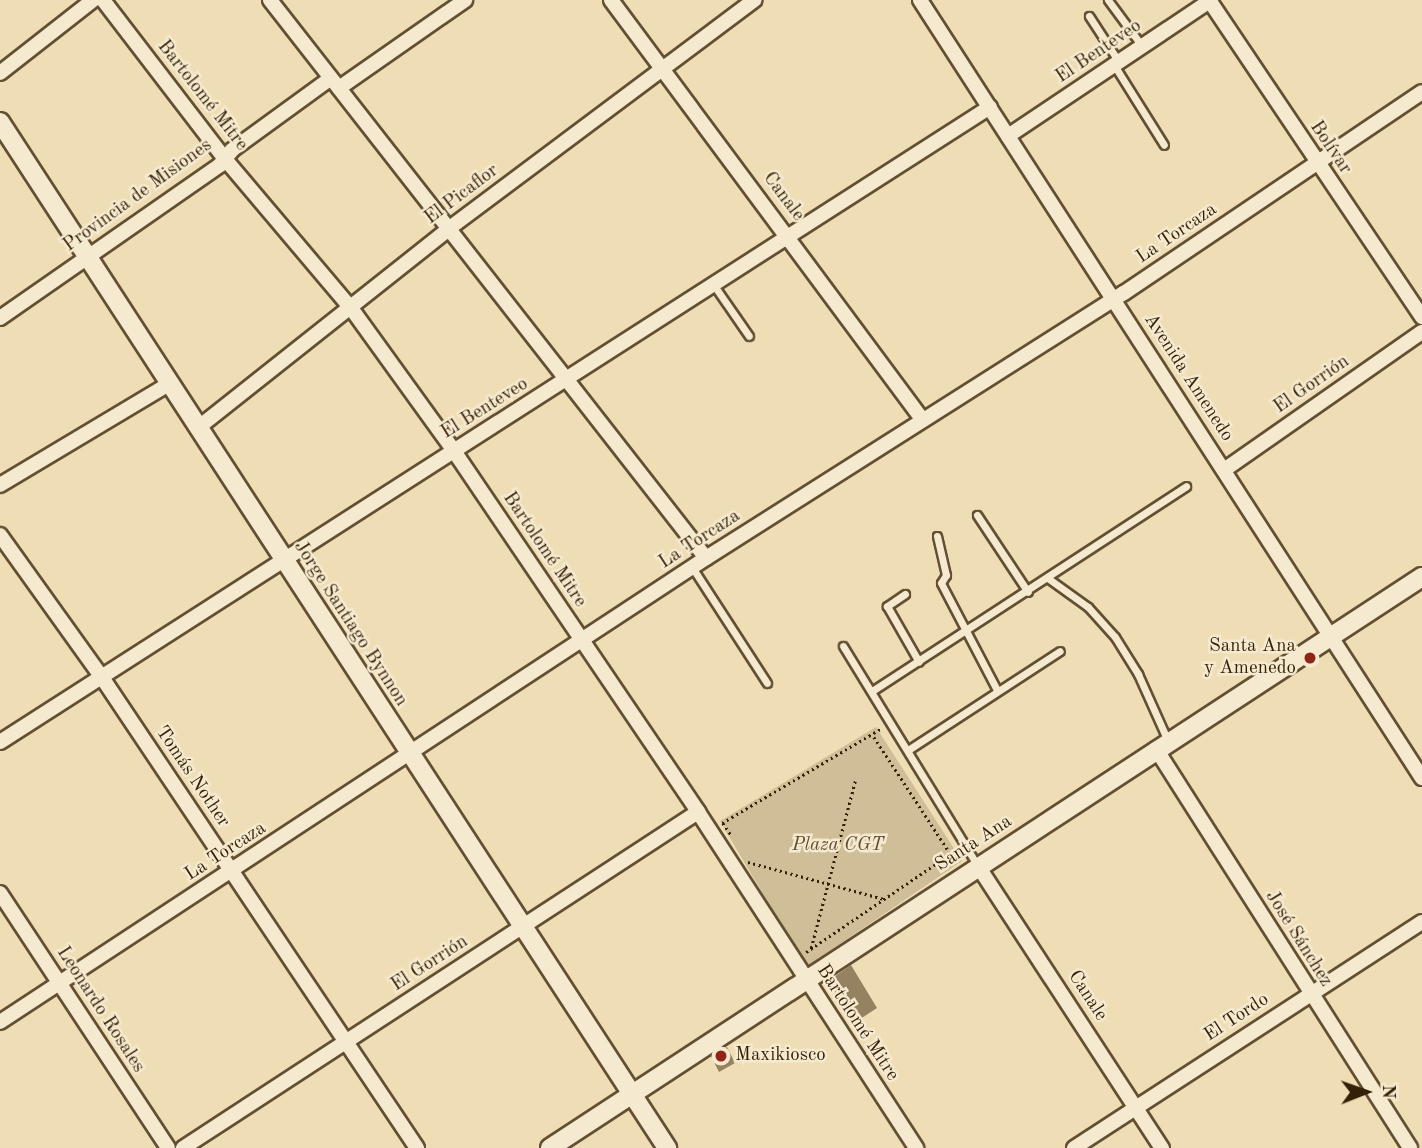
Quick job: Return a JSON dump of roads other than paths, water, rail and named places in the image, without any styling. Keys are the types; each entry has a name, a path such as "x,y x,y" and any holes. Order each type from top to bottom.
{"street":[{"path":"0,73 93,0"},
{"name":"Bartolomé Mitre","path":"103,0 225,159 351,308 454,451 698,812 716,827 806,980 916,1148"},
{"path":"270,0 451,227 706,558"},
{"name":"Provincia de Misiones","path":"0,317 335,83 465,0"},
{"name":"Canale","path":"611,0 922,419"},
{"name":"El Picaflor","path":"199,428 451,227 754,0"},
{"name":"Avenida Amenedo","path":"920,0 1422,778"},
{"name":"El Benteveo","path":"1008,136 1209,0"},
{"name":"Bolívar","path":"1209,0 1422,317"},
{"name":"La Torcaza","path":"0,1022 582,642 692,567 1112,298 1422,92"},
{"name":"El Benteveo","path":"0,743 990,107"},
{"name":"Jorge Santiago Bynnon","path":"0,122 667,1148"},
{"name":"El Gorrión","path":"1224,470 1422,332"},
{"path":"0,485 169,384"},
{"name":"Tomás Nother","path":"0,535 101,676 418,1148"},
{"name":"Santa Ana","path":"550,1148 1422,577"},
{"name":"José Sánchez","path":"1162,745 1309,994 1410,1148"},
{"name":"El Gorrión","path":"183,1148 698,812"},
{"name":"Canale","path":"978,866 1162,1148"},
{"name":"Leonardo Rosales","path":"0,893 167,1148"},
{"name":"El Tordo","path":"1074,1148 1422,922"}],"lane":[{"path":"1108,0 1142,46"},
{"path":"1089,16 1164,145"},
{"path":"713,284 749,336"},
{"path":"872,691 1028,593 1084,551 1186,486"},
{"path":"977,515 1028,593"},
{"path":"937,536 946,575 941,583 964,633 997,691"},
{"path":"692,567 767,683"},
{"path":"1049,579 1088,607 1115,637 1138,674 1162,745"},
{"path":"905,594 887,606 919,662"},
{"path":"843,646 978,866"},
{"path":"908,750 1060,651"}],"place":[{"name":"Santa Ana y Amenedo","path":"1310,658"},
{"name":"Maxikiosco","path":"721,1056"}],"park label":[{"name":"Plaza CGT","path":"838,846"}]}
